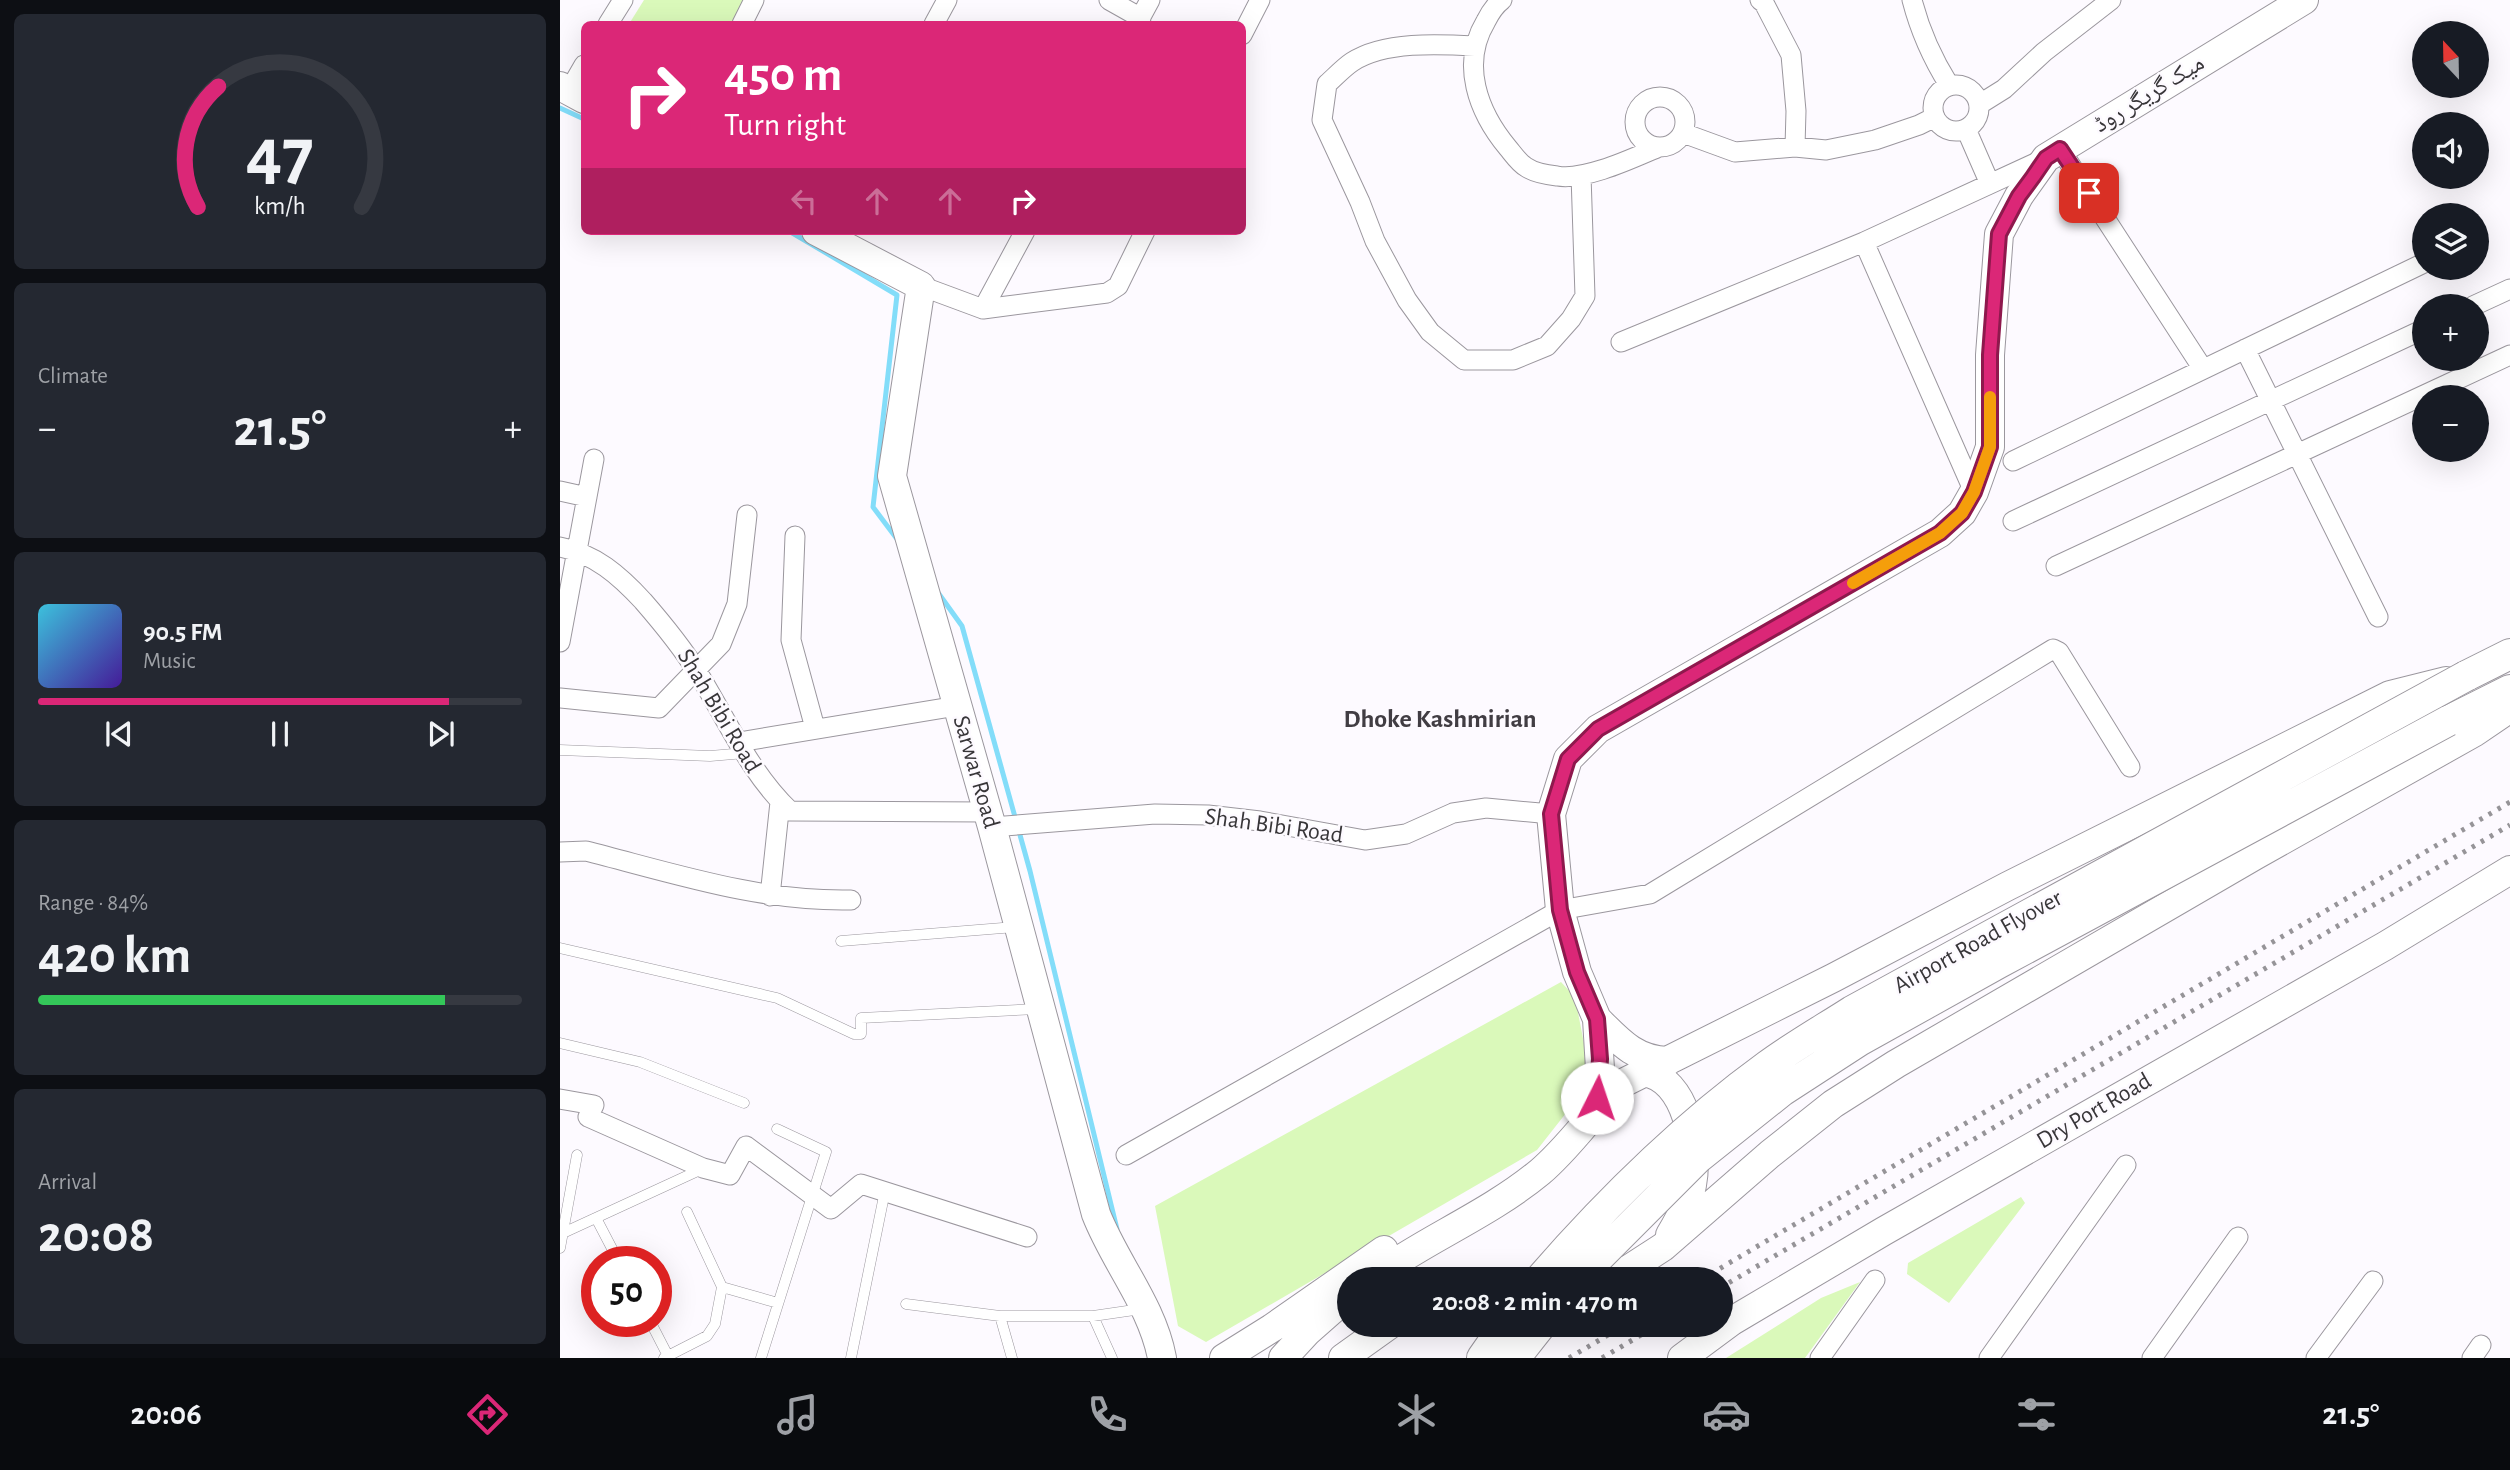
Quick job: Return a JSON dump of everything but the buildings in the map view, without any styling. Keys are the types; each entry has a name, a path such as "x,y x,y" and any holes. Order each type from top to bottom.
{"main road":[{"name":"Airport Road Flyover","path":"1551,1267 1600,1213 1724,1100 1778,1059 1852,1011 2510,654"},
{"name":"Airport Road Flyover","path":"1589,1267 1698,1158 1782,1091 1859,1041 2448,721 2510,690"},
{"path":"1482,1358 1497,1337"},
{"path":"1515,1358 1532,1337"}],"street":[{"path":"610,21 623,0"},
{"path":"744,21 754,0"},
{"path":"936,21 947,0"},
{"path":"1109,0 1139,21 1150,0"},
{"path":"1246,28 1260,0"},
{"path":"1502,0 1495,5 1476,36 1474,86 1490,127 1527,168 1559,177 1581,175 1673,144 1683,133 1685,116 1676,102 1660,97 1644,103 1635,117 1635,126 1643,140 1658,147"},
{"path":"1760,0 1791,55 1796,111 1794,147"},
{"path":"1912,0 1917,22 1931,55 1949,85"},
{"path":"1980,104 2004,89 2045,52 2111,0"},
{"name":"میک گریگر روڈ","path":"1595,1113 1600,1069 1597,1019 1577,972 1560,910 1551,814 1568,759 1598,729 1940,533 1962,513 1974,492 1990,447 1990,355 1999,234 2019,196 2053,154 2304,0"},
{"path":"1475,46 1390,48 1353,61 1327,84 1322,120 1375,241 1406,300 1430,332 1464,360 1513,360 1546,346 1571,319 1585,296 1581,175"},
{"path":"571,92 581,71"},
{"path":"1949,85 1965,86 1977,96 1980,104 1977,119 1966,129 1959,131 1944,128 1935,117 1933,102 1942,89 1949,85"},
{"path":"1683,133 1735,152 1794,147 1826,150 1875,140 1935,117"},
{"path":"1966,129 1990,184"},
{"path":"1621,342 1864,242 2053,154 2203,369"},
{"path":"826,235 921,286 983,309 1107,293 1118,286 1143,235"},
{"path":"983,309 1023,235"},
{"path":"1864,242 1974,492"},
{"path":"2014,461 2412,269"},
{"name":"Sarwar Road","path":"921,286 892,475 1042,1009 1096,1214 1166,1352"},
{"path":"2489,299 2510,289"},
{"path":"2013,521 2412,335"},
{"path":"2245,349 2378,617"},
{"path":"2056,566 2510,355"},
{"path":"560,642 569,548 587,497 594,459"},
{"path":"560,491 587,497"},
{"path":"560,698 659,708 721,644 737,604 747,515"},
{"path":"795,536 791,640 816,728"},
{"name":"Shah Bibi Road","path":"569,548 622,578 667,628 761,780 790,811 989,820 1155,814 1209,815 1260,821 1365,840 1406,834 1452,813 1486,808 1551,814"},
{"path":"1126,1155 1560,910 1650,894 2053,649 2059,652 2130,767"},
{"path":"1390,1267 1538,1173 1568,1146 1625,1082 2390,695 2466,676"},
{"path":"742,748 816,728 957,706"},
{"path":"1632,1267 1663,1247 1770,1154 1843,1097 2103,943 2475,732 2510,708"},
{"path":"770,896 780,802"},
{"path":"560,852 586,851 770,896 811,901 851,900"},
{"name":"Dry Port Road","path":"1682,1358 1732,1321 1884,1231 2385,946 2510,870"},
{"name":"میک گریگر روڈ","path":"1597,1019 1627,1048 1655,1067 1651,1073 1669,1085 1681,1101 1687,1118 1692,1153 1692,1185 1679,1219 1663,1247"},
{"path":"560,1099 594,1105 588,1117 703,1168 730,1175 746,1146 831,1209 861,1184 1027,1237"},
{"path":"1989,1358 2126,1166"},
{"path":"1224,1358 1252,1348 1399,1240 1433,1222 1516,1189"},
{"path":"2151,1358 2238,1237"},
{"path":"1819,1358 1875,1280"},
{"path":"2316,1358 2373,1281"},
{"path":"1283,1358 1337,1306"},
{"path":"1302,1337 1330,1358"},
{"path":"1343,1358 1372,1337"}],"lane":[{"path":"560,750 710,756 742,748"},
{"path":"841,941 1019,926"},
{"path":"560,948 777,998 854,1034 861,1034 861,1018 1042,1009"},
{"path":"560,1044 640,1062 744,1103"},
{"path":"761,1358 826,1152 777,1129"},
{"path":"560,1248 578,1155"},
{"path":"563,1233 703,1168"},
{"path":"851,1358 885,1191"},
{"path":"657,1337 666,1357 707,1336 715,1324 722,1287 687,1212"},
{"path":"596,1218 611,1246"},
{"path":"722,1287 778,1303"},
{"path":"906,1304 1000,1316 1093,1316 1145,1309"},
{"path":"1000,1316 1012,1358"},
{"path":"1093,1316 1112,1358"}],"green space":[{"path":"644,0 744,0 733,21 631,21"},
{"path":"1561,982 1575,997 1587,1059 1570,1108 1537,1150 1206,1342 1178,1326 1155,1206"},
{"path":"2021,1197 2025,1203 1949,1303 1907,1274 1908,1263"},
{"path":"1860,1282 1805,1358 1726,1358 1821,1298"}],"waterway":[{"path":"560,108 581,118"},
{"path":"796,235 897,295 873,507 897,539"},
{"path":"939,594 962,626 1030,871 1117,1229"}],"railway":[{"path":"1722,1267 2510,802"},
{"path":"1733,1280 2510,825"},
{"path":"1569,1358 1605,1337"},
{"path":"1602,1358 1638,1337"}],"slow traffic":[{"path":"1853,583 1940,533 1962,513 1974,492 1990,447 1990,397"}],"district":[{"name":"Dhoke Kashmirian","path":"1440,719"}],"route":[{"path":"1597,1098 1600,1059 1597,1019 1577,972 1560,910 1551,814 1568,759 1598,729 1940,533 1962,513 1974,492 1990,447 1990,355 1999,234 2019,196 2046,158 2060,149 2089,193"}]}
